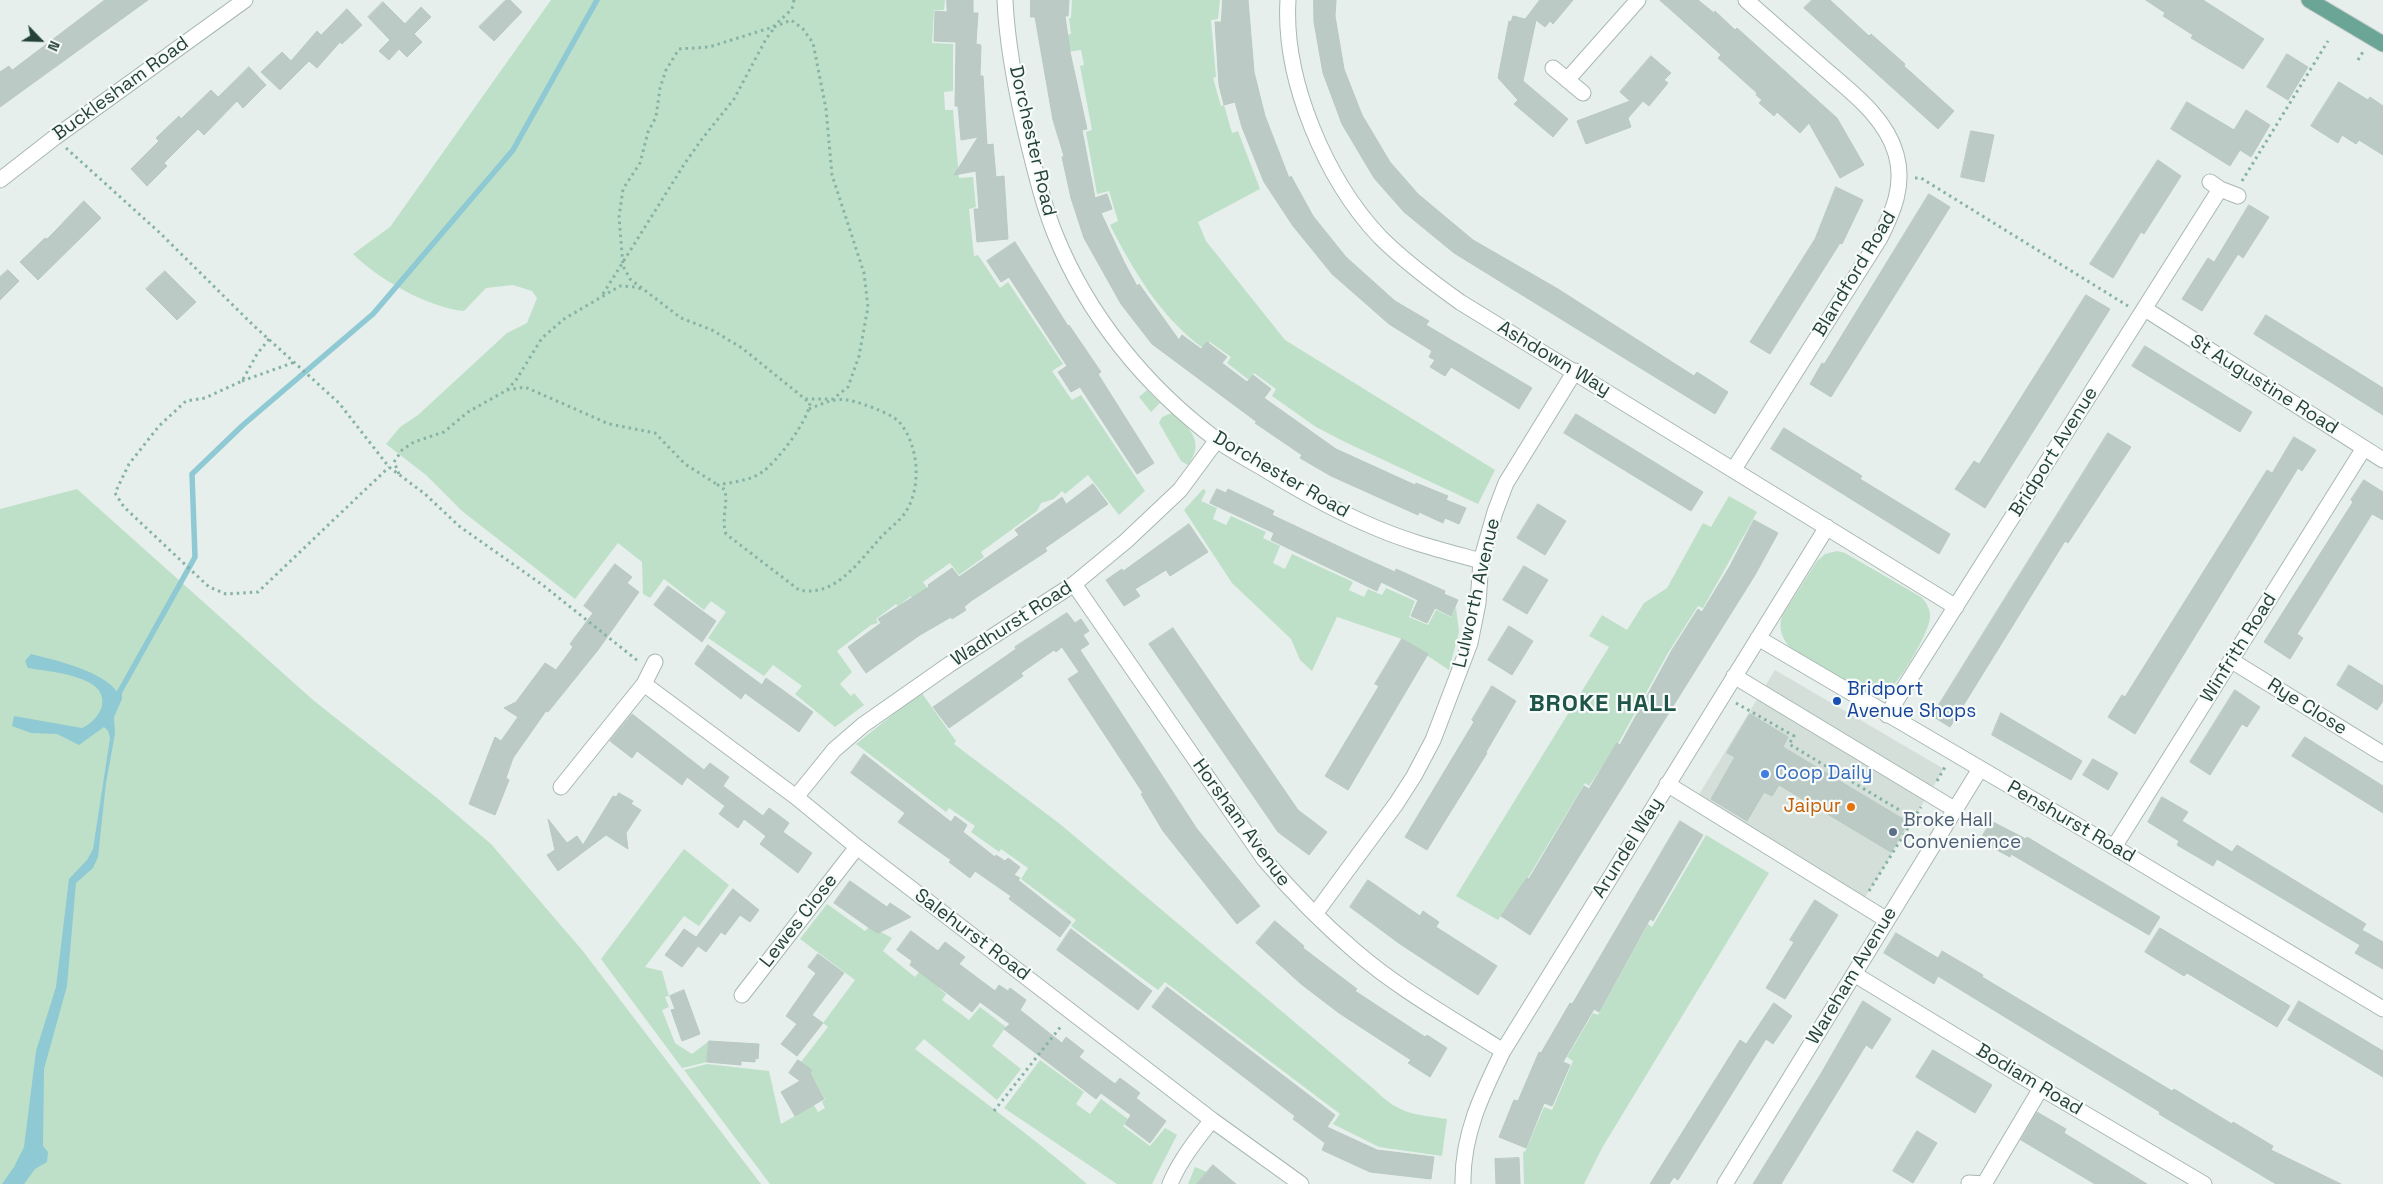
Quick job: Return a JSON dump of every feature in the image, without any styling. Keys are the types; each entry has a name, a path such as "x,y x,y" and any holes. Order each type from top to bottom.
{"main road":[{"path":"2310,0 2383,44"}],"street":[{"name":"Bucklesham Road","path":"0,180 54,138 245,0"},
{"name":"Dorchester Road","path":"1005,0 1006,22 1021,114 1041,194 1060,244 1076,277 1109,332 1135,366 1217,440 1310,496 1374,527 1481,561"},
{"name":"Ashdown Way","path":"1288,0 1290,45 1297,78 1314,134 1346,193 1380,236 1418,272 1460,302 1956,607"},
{"path":"1567,80 1638,0"},
{"name":"Blandford Road","path":"1734,469 1880,238 1895,208 1899,179 1897,155 1881,123 1854,96 1746,0"},
{"path":"1553,68 1583,93"},
{"name":"Bridport Avenue","path":"1888,715 2145,310 2225,190"},
{"name":"St Augustine Road","path":"2145,310 2383,460"},
{"name":"Lulworth Avenue","path":"1315,914 1396,804 1414,776 1433,740 1470,643 1478,603 1481,561 1495,512 1506,483 1575,371"},
{"name":"Wadhurst Road","path":"796,797 834,750 863,725 950,664 1074,584 1126,540 1180,490 1217,440"},
{"name":"Winfrith Road","path":"2114,847 2364,448"},
{"name":"Arundel Way","path":"1463,1184 1466,1142 1480,1098 1503,1051 1827,527"},
{"name":"Horsham Avenue","path":"1074,584 1264,859 1293,893 1355,952 1403,987 1503,1051"},
{"name":"Penshurst Road","path":"1758,638 2114,847 2383,1009"},
{"name":"Rye Close","path":"2232,661 2383,754"},
{"path":"561,787 650,672"},
{"name":"Salehurst Road","path":"650,672 857,847 1073,1011 1212,1120 1301,1184"},
{"path":"1734,676 1954,809"},
{"name":"Wareham Avenue","path":"1725,1184 1980,769"},
{"path":"1667,784 1887,920"},
{"name":"Lewes Close","path":"742,995 857,847"},
{"name":"Bodiam Road","path":"1854,974 2041,1088 2204,1184"},
{"path":"1969,1183 1984,1184 2041,1088"},
{"path":"1170,1184 1194,1143 1212,1120"}],"path":[{"path":"602,294 702,139 734,99 766,39 774,27 792,9 794,0"},
{"path":"718,485 741,481 761,473 776,459 809,409 810,404 742,348 712,330 680,318 650,292 630,278 623,260 619,218 623,188 640,163 648,132 656,117 660,88 672,58 679,49 709,47 791,20 803,29 813,43 826,109 832,175 864,272 868,307 859,356 848,387 833,399 809,409"},
{"path":"2225,190 2328,41"},
{"path":"54,138 160,233 269,339 339,402 389,467 424,494 459,526 544,586 650,672"},
{"path":"1899,179 1921,178 2132,309 2145,310"},
{"path":"399,475 394,462 402,450 414,442 444,432 475,408 507,390 516,380 542,338 559,322 602,294 620,286 636,287 650,292"},
{"path":"242,381 257,354 269,339"},
{"path":"295,362 242,381 205,398 186,401 158,426 129,464 116,494 124,507 209,586 226,594 258,592 389,467"},
{"path":"507,390 525,387 609,424 655,433 685,464 725,490 728,504 723,520 726,534 799,590 817,590 846,577 881,536 905,513 912,498 916,482 914,450 908,435 899,422 885,412 853,400 804,399"},
{"path":"1723,695 1794,736 1789,744 1939,834"},
{"path":"1861,904 1954,754"},
{"path":"994,1111 1073,1011"}],"shaded area":[{"path":"1775,670 1944,769 1861,904 1695,801"}],"green space":[{"path":"551,0 945,0 944,10 934,10 932,43 953,44 953,91 944,92 945,110 953,110 959,178 973,177 976,207 969,209 974,256 978,255 1000,288 1008,282 1063,364 1052,371 1072,400 1081,395 1145,491 1119,515 1088,475 1065,494 1062,491 1054,499 1041,503 1037,511 981,552 984,557 959,575 950,563 923,582 928,589 913,599 911,596 898,606 896,604 876,619 878,623 871,625 837,651 852,672 840,684 851,696 854,693 864,705 835,727 795,694 802,686 773,665 764,676 708,638 726,612 711,601 704,610 664,579 650,598 643,594 642,562 618,543 575,599 462,511 426,475 386,444 400,427 418,415 507,333 527,323 537,298 532,291 513,285 486,288 464,311 450,309 405,291 376,273 353,254 390,227"},
{"path":"1072,0 1220,0 1218,19 1211,20 1216,77 1213,78 1221,106 1224,105 1232,133 1238,131 1260,189 1198,222 1206,241 1285,340 1495,470 1478,504 1316,427 1272,396 1276,389 1254,373 1249,380 1227,363 1231,357 1210,342 1203,348 1188,336 1161,308 1138,276 1110,225 1118,221 1109,191 1097,194 1086,132 1092,130 1080,66 1084,65 1081,50 1067,52 1065,35 1071,34 1069,18 1071,18"},
{"path":"1147,390 1160,403 1151,412 1139,397"},
{"path":"1172,413 1194,436 1195,449 1188,465 1181,461 1159,423 1162,417"},
{"path":"77,489 313,700 437,798 491,844 582,950 761,1184 0,1184 0,509"},
{"path":"1203,489 1206,491 1201,501 1217,508 1213,519 1226,525 1231,516 1266,532 1263,538 1280,546 1273,563 1285,569 1292,554 1353,582 1349,590 1364,597 1368,589 1382,595 1386,588 1415,601 1409,617 1428,625 1436,610 1451,617 1456,607 1459,632 1449,670 1402,639 1337,617 1312,671 1300,660 1291,639 1232,583 1184,510"},
{"path":"1729,496 1757,512 1703,608 1698,606 1668,653 1619,742 1589,786 1585,783 1529,876 1498,920 1456,896 1609,647 1589,636 1602,615 1627,630 1644,603 1667,588 1703,523 1711,527"},
{"path":"1837,551 1845,553 1921,597 1929,609 1929,624 1914,656 1900,678 1883,694 1866,695 1790,648 1782,633 1780,625 1782,616 1817,561 1825,554"},
{"path":"921,692 956,741 954,744 1060,824 1384,1098 1408,1112 1447,1119 1442,1156 1379,1147 1333,1124 1340,1114 1165,982 1158,990 1071,926 1076,920 1021,879 1028,868 1001,849 999,852 971,832 975,826 949,808 946,812 856,744"},
{"path":"1706,835 1769,873 1602,1148 1584,1184 1524,1184 1523,1151 1525,1152 1544,1107 1552,1110 1573,1061 1567,1057 1593,1013 1598,1015 1648,924 1652,927"},
{"path":"684,849 729,885 699,926 684,916 645,967 662,971 669,996 665,997 669,1007 662,1010 675,1043 692,1054 709,1041 707,1062 682,1068 601,959"},
{"path":"827,904 865,931 870,926 892,938 883,951 915,977 927,962 947,978 939,988 946,994 942,1000 969,1020 980,1007 1006,1027 992,1046 1021,1069 997,1100 924,1039 915,1049 1024,1132 1087,1184 770,1184 684,1070 707,1064 769,1071 781,1124 814,1105 818,1112 825,1108 822,1102 825,1099 810,1073 812,1070 801,1062 828,1027 823,1023 855,980 800,939"},
{"path":"1040,1060 1084,1092 1076,1104 1090,1114 1101,1099 1128,1119 1123,1126 1150,1146 1165,1128 1177,1135 1152,1184 1117,1184 1004,1108"},
{"path":"1195,1167 1207,1172 1197,1184 1188,1184"}],"water":[{"path":"31,654 78,667 102,678 118,693 122,684 122,699 114,717 115,734 106,783 98,857 93,868 76,883 67,986 44,1069 43,1146 48,1152 47,1162 35,1169 24,1184 2,1184 14,1167 24,1147 36,1051 56,987 69,879 87,860 93,849 110,738 108,731 104,727 79,745 57,734 31,733 12,726 14,716 82,728 94,719 102,706 102,696 87,681 76,677 28,668 25,661"}],"building":[{"path":"105,0 148,0 0,107 0,72 9,66 12,70"},
{"path":"506,0 510,0 522,12 494,41 479,27"},
{"path":"947,0 973,0 973,13 978,13 976,44 981,45 980,76 983,76 987,145 993,144 996,177 1004,176 1008,239 977,242 974,209 979,209 976,171 954,175 978,137 961,140 958,106 955,106 956,42 934,41 935,11 947,12"},
{"path":"1031,0 1069,0 1068,16 1065,16 1070,52 1087,129 1082,130 1095,198 1107,194 1112,209 1101,213 1124,262 1137,286 1139,284 1179,340 1182,335 1201,349 1207,342 1227,357 1222,363 1247,382 1253,375 1271,389 1264,398 1336,449 1415,485 1416,483 1448,496 1446,500 1466,508 1459,524 1445,518 1443,523 1419,512 1418,515 1331,476 1300,458 1302,455 1255,423 1257,422 1152,344 1121,304 1084,238 1071,198 1062,157 1064,156 1053,120 1035,17 1031,17"},
{"path":"1223,0 1248,0 1254,72 1265,116 1289,178 1291,176 1313,216 1346,257 1395,301 1429,321 1426,325 1532,388 1519,409 1451,367 1445,376 1430,367 1435,360 1429,357 1432,351 1389,324 1332,274 1293,226 1264,182 1242,127 1235,102 1224,105 1219,85 1215,22 1221,22"},
{"path":"1314,0 1336,0 1335,16 1344,69 1362,115 1390,162 1418,194 1473,240 1558,289 1694,376 1697,372 1728,392 1715,414 1454,253 1404,212 1374,178 1342,124 1323,73 1314,22"},
{"path":"1540,0 1573,0 1553,24 1550,21 1545,27 1536,20 1523,81 1568,119 1553,137 1514,104 1518,100 1498,78 1509,21 1511,22 1513,16 1525,19"},
{"path":"1660,0 1698,0 1714,13 1715,11 1735,30 1737,28 1837,118 1864,165 1840,178 1809,123 1800,133 1777,112 1774,116 1759,103 1762,100 1756,95 1757,93 1718,58 1721,55"},
{"path":"1812,0 1830,0 1869,36 1871,34 1905,64 1904,66 1954,111 1938,129 1804,8"},
{"path":"2146,0 2203,0 2264,39 2243,69 2191,38 2193,35 2163,16 2165,13"},
{"path":"383,2 405,24 421,7 431,17 414,34 422,42 407,57 399,49 389,60 379,51 390,40 368,17"},
{"path":"347,9 362,25 342,44 340,42 317,68 309,61 280,90 261,72 282,52 291,61 317,31 321,35"},
{"path":"2287,54 2308,67 2288,100 2267,87"},
{"path":"1651,56 1671,73 1664,80 1668,83 1649,106 1643,101 1628,118 1631,127 1586,144 1577,121 1630,101 1620,92"},
{"path":"249,67 266,85 243,108 237,101 204,135 198,129 164,163 167,166 147,186 131,169 159,141 156,138 179,116 181,119 211,90 218,97"},
{"path":"2339,82 2368,100 2370,97 2383,106 2383,155 2359,140 2356,144 2342,135 2338,143 2311,126"},
{"path":"2187,102 2234,130 2246,110 2270,125 2251,157 2240,150 2230,166 2171,129"},
{"path":"1971,131 1994,135 1984,182 1961,177"},
{"path":"2158,160 2181,176 2144,234 2141,232 2113,278 2090,264"},
{"path":"1836,187 1863,200 1842,244 1840,243 1770,354 1750,342 1815,239"},
{"path":"1929,194 1950,207 1831,397 1810,384"},
{"path":"84,201 101,218 38,280 20,262 45,238 47,239"},
{"path":"2249,205 2269,217 2243,258 2238,254 2202,311 2182,299 2208,258 2214,262"},
{"path":"1015,242 1068,326 1101,372 1098,374 1154,463 1137,474 1080,387 1071,392 1058,372 1067,366 1009,277 1001,282 987,261"},
{"path":"8,270 19,281 0,300 0,277"},
{"path":"165,271 196,302 177,320 146,289"},
{"path":"2086,295 2110,309 1985,508 1955,489 1974,461 1979,464"},
{"path":"2266,315 2383,388 2383,415 2254,334"},
{"path":"2145,346 2252,412 2240,432 2132,366"},
{"path":"1576,414 1703,492 1691,511 1564,433"},
{"path":"1784,428 1862,476 1860,479 1950,534 1939,554 1771,449"},
{"path":"2108,433 2131,447 2068,543 2065,541 1950,727 1932,716"},
{"path":"2294,437 2316,450 2302,471 2298,468 2135,734 2108,717 2122,695 2125,697 2267,470 2272,473"},
{"path":"2364,480 2383,492 2383,520 2372,514 2297,634 2303,638 2290,659 2264,642 2353,502 2351,500"},
{"path":"1093,484 1108,504 1045,548 1047,551 971,601 964,607 966,610 920,635 866,673 848,647 881,623 878,619 929,587 928,585 952,568 959,577 1019,535 1015,530 1062,497 1066,504"},
{"path":"1217,489 1226,493 1228,489 1274,511 1272,515 1357,555 1395,572 1396,569 1445,591 1444,594 1458,600 1451,616 1435,608 1427,623 1411,616 1418,600 1381,582 1377,591 1271,540 1274,533 1210,503"},
{"path":"1538,504 1566,521 1545,555 1517,538"},
{"path":"1754,520 1778,533 1755,575 1530,935 1501,916 1527,878 1529,879 1584,786 1589,789 1617,743 1620,745 1672,650 1698,609 1702,612 1730,566"},
{"path":"1189,524 1208,552 1170,576 1166,570 1135,589 1140,596 1124,606 1106,580 1122,569 1123,571"},
{"path":"615,564 632,577 627,583 639,592 598,650 548,712 546,711 513,758 506,778 509,780 495,815 469,804 495,737 501,741 518,717 504,708 516,702 545,663 556,670 573,647 570,644 593,613 584,606"},
{"path":"1524,566 1548,580 1527,614 1503,600"},
{"path":"668,586 716,621 702,642 654,605"},
{"path":"1067,613 1075,623 1081,619 1089,631 1083,635 1089,644 1080,650 1197,829 1260,906 1237,924 1163,831 1141,794 1143,793 1068,679 1079,672 1062,647 1056,652 1054,650 1021,673 1023,676 949,728 933,707 1016,649 1015,647"},
{"path":"1509,626 1533,641 1512,675 1488,660"},
{"path":"1173,628 1298,810 1327,832 1309,855 1278,832 1149,644"},
{"path":"1402,639 1428,654 1348,790 1325,776 1379,686 1375,684"},
{"path":"708,645 762,685 766,678 813,712 799,732 745,693 741,699 695,664"},
{"path":"2349,665 2383,686 2383,701 2377,710 2337,685"},
{"path":"1492,686 1516,701 1487,753 1427,850 1405,837 1474,722 1472,720"},
{"path":"2235,690 2260,707 2247,727 2242,724 2210,775 2190,762"},
{"path":"2001,713 2082,761 2071,780 1992,735"},
{"path":"632,714 704,770 710,763 729,777 723,786 763,816 769,808 789,823 783,832 812,853 798,873 760,844 766,836 744,819 738,828 719,814 725,806 687,777 682,785 637,751 632,758 610,741"},
{"path":"1750,714 1788,737 1783,747 1908,822 1891,852 1779,785 1772,796 1764,792 1747,821 1711,799 1735,757 1727,753"},
{"path":"2305,737 2383,786 2383,813 2292,756"},
{"path":"864,754 951,822 955,816 967,825 963,832 995,857 996,855 1005,861 1008,858 1020,867 1014,875 1020,878 1018,880 1071,922 1060,937 1009,899 1011,896 975,871 970,878 949,862 951,860 898,822 905,813 851,773"},
{"path":"2093,759 2118,773 2108,790 2083,775"},
{"path":"619,793 633,801 631,804 641,810 626,833 628,849 606,835 558,871 547,855 555,850 548,819 567,843 577,836 583,845 613,796 616,797"},
{"path":"2162,797 2188,812 2182,821 2232,852 2237,845 2366,924 2362,930 2383,942 2383,969 2355,953 2360,945 2217,859 2213,866 2177,845 2179,841 2148,822"},
{"path":"1680,821 1703,835 1653,921 1650,919 1599,1012 1594,1009 1563,1062 1570,1065 1552,1106 1544,1103 1526,1148 1499,1137 1514,1100 1518,1101 1539,1052 1541,1053 1570,1003 1572,1004"},
{"path":"1991,821 2026,839 2027,837 2160,917 2149,935 2011,854 2010,857 1980,841"},
{"path":"1368,880 1420,916 1423,911 1439,922 1436,927 1497,966 1478,995 1400,944 1350,907"},
{"path":"850,881 887,907 890,903 911,917 878,933 834,903"},
{"path":"733,889 759,910 750,922 740,915 725,935 721,932 706,952 698,946 682,967 665,955 684,929 696,937"},
{"path":"1815,900 1838,915 1785,999 1766,988 1794,942 1790,940"},
{"path":"1275,921 1304,946 1303,948 1357,989 1355,991 1425,1037 1427,1035 1447,1048 1430,1077 1408,1063 1411,1060 1339,1013 1301,984 1256,943"},
{"path":"2160,928 2290,1006 2277,1027 2187,973 2184,976 2145,952"},
{"path":"1071,929 1152,991 1138,1010 1057,950"},
{"path":"911,931 938,951 945,942 965,957 959,964 995,991 999,985 1008,991 1010,988 1026,1000 1020,1010 1062,1043 1066,1037 1084,1051 1079,1057 1115,1084 1120,1078 1140,1093 1136,1098 1166,1121 1150,1143 1125,1124 1131,1115 1101,1093 1096,1099 1004,1029 1010,1024 980,1002 972,1012 910,965 912,961 897,950"},
{"path":"1896,933 1938,958 1942,951 2172,1091 2174,1089 2273,1146 2271,1150 2341,1184 2276,1184 2159,1114 2160,1112 1938,976 1934,984 1884,953"},
{"path":"818,954 844,973 812,1015 823,1023 797,1056 781,1044 797,1024 786,1016 816,973 808,967"},
{"path":"1167,987 1335,1115 1327,1127 1377,1150 1434,1157 1431,1179 1370,1172 1322,1150 1325,1143 1293,1119 1295,1116 1152,1007"},
{"path":"684,990 700,1034 682,1041 671,1010 675,1009 670,996"},
{"path":"1863,1001 1891,1019 1872,1049 1866,1045 1781,1184 1753,1184 1819,1077"},
{"path":"2299,1001 2383,1051 2383,1077 2288,1020"},
{"path":"1774,1003 1792,1016 1773,1044 1766,1039 1678,1180 1674,1177 1669,1184 1650,1184 1740,1040 1746,1044"},
{"path":"709,1041 759,1044 758,1059 755,1058 755,1062 741,1061 741,1065 707,1062"},
{"path":"1933,1050 1992,1085 1975,1113 1916,1077"},
{"path":"798,1060 812,1070 810,1073 824,1099 795,1116 781,1092 800,1081 789,1073"},
{"path":"2037,1112 2066,1129 2064,1133 2147,1184 2095,1184 2021,1140"},
{"path":"1917,1131 1937,1143 1913,1183 1893,1171"},
{"path":"1519,1158 1520,1184 1496,1184 1495,1159"},
{"path":"1213,1165 1236,1184 1197,1184"}],"waterway":[{"path":"119,693 195,557 192,474 243,425 373,314 513,150 597,0"}],"place":[{"name":"Bridport Avenue Shops","path":"1837,701"},
{"name":"Coop Daily","path":"1765,774"},
{"name":"Jaipur","path":"1851,807"},
{"name":"Broke Hall Convenience","path":"1893,832"}],"district":[{"name":"BROKE HALL","path":"1603,704"}]}
